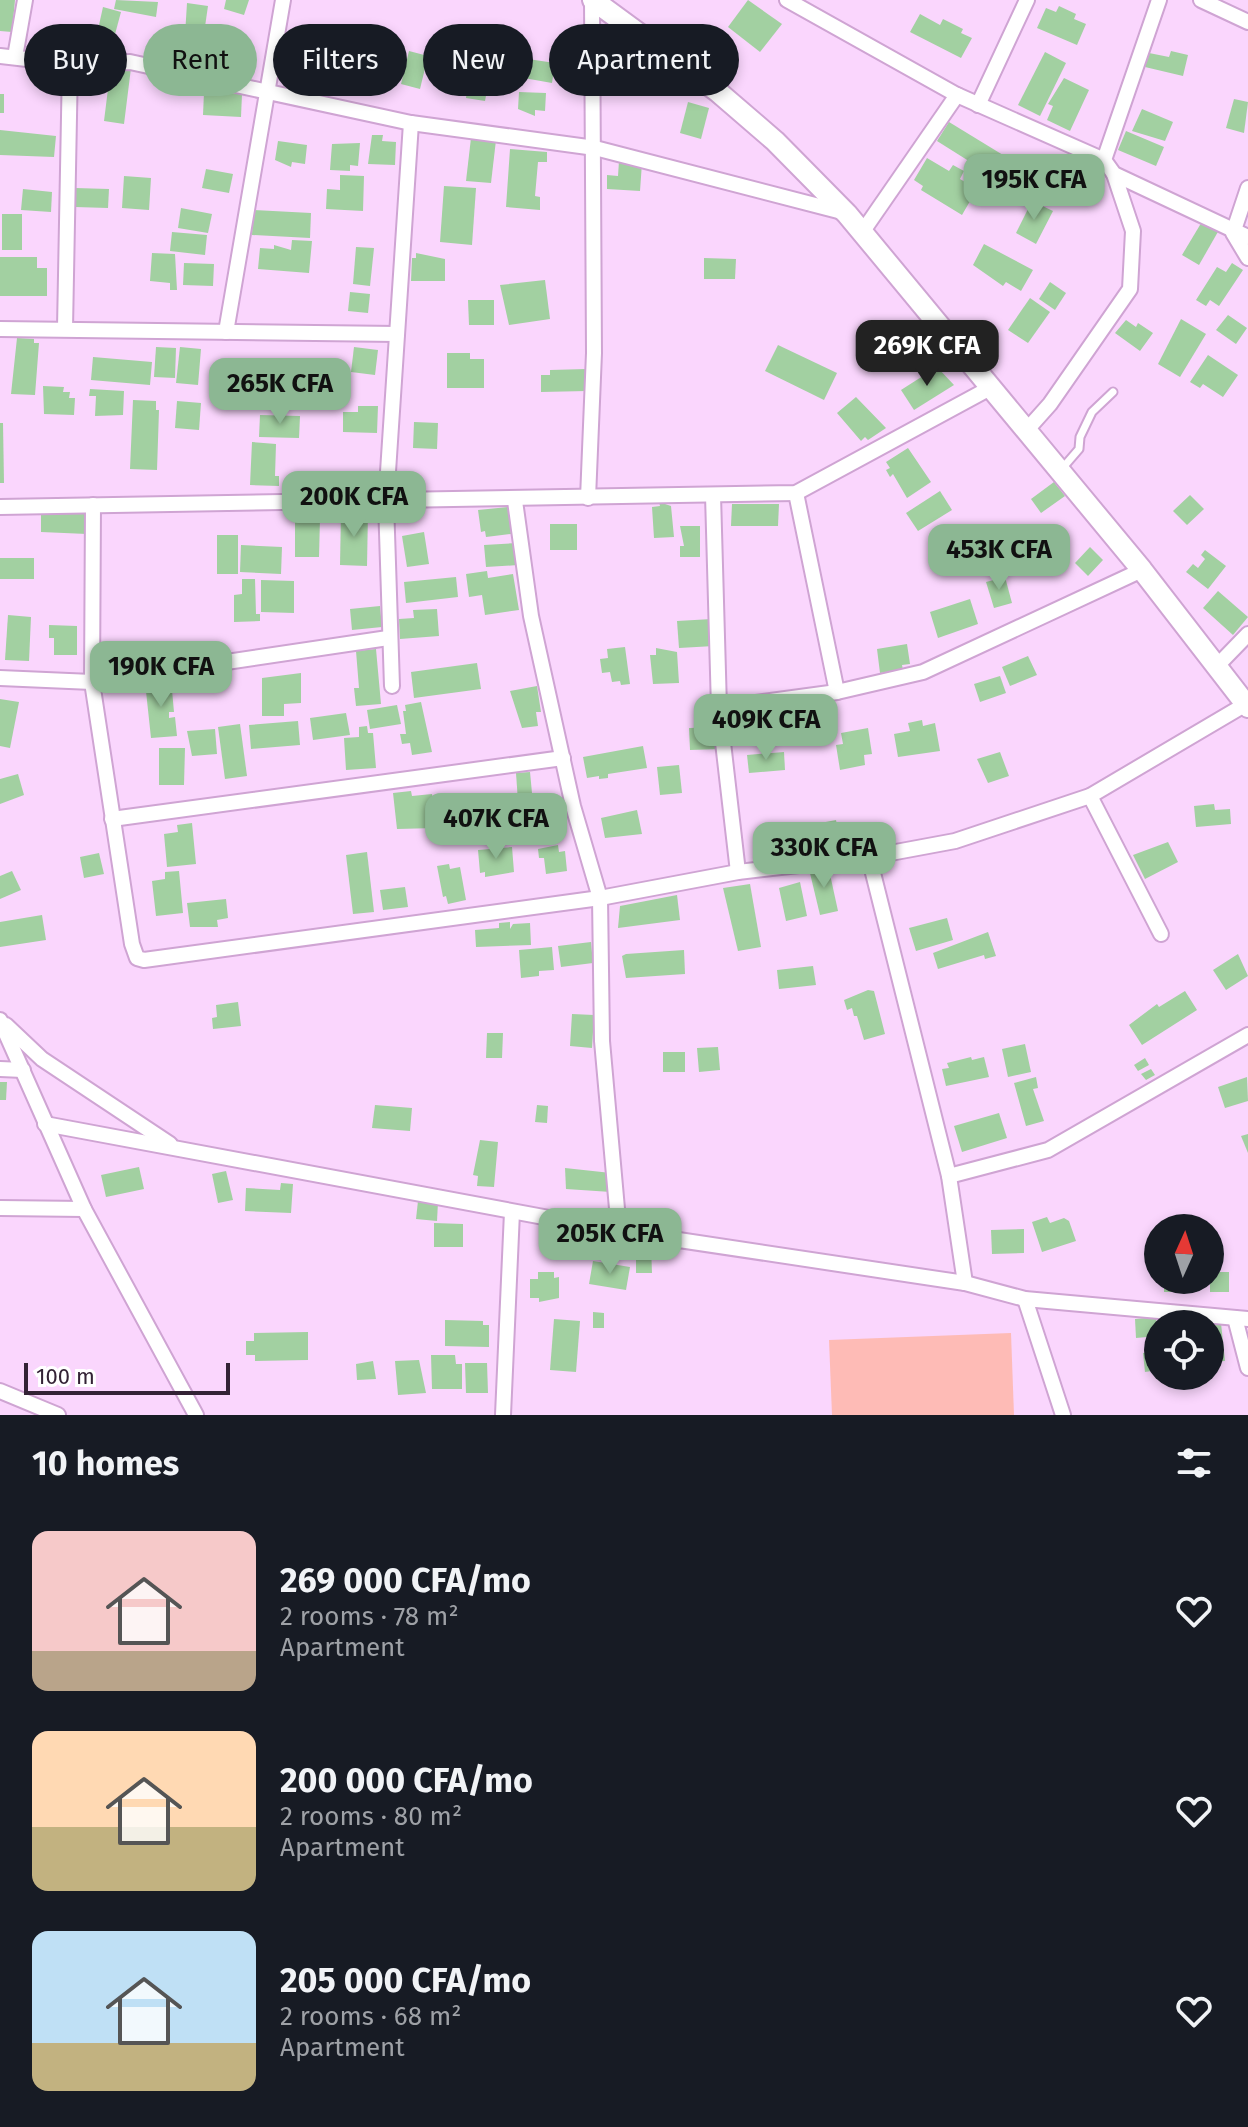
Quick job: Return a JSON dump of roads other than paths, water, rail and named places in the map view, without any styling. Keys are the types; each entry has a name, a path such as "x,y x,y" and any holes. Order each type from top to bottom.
{"main road":[{"path":"593,0 717,91 775,141 863,231 1025,432 1142,570 1247,705"}],"street":[{"path":"7,57 25,0"},
{"path":"226,332 283,0"},
{"path":"588,498 594,353 593,0"},
{"path":"787,0 957,95 1104,160 1114,174 1133,231 1130,289 1050,404 1025,432"},
{"path":"978,105 1027,0"},
{"path":"1104,160 1159,0"},
{"path":"1201,0 1248,22"},
{"path":"127,62 411,123 595,148 847,214"},
{"path":"863,231 957,95"},
{"path":"65,328 69,96"},
{"path":"392,686 388,638 386,502 411,123"},
{"path":"1114,174 1241,235"},
{"path":"1248,188 1241,235 1248,258"},
{"path":"0,329 397,334"},
{"path":"0,507 515,501 796,493 990,388"},
{"path":"796,493 837,692"},
{"path":"713,495 719,708 738,872"},
{"path":"515,501 531,616 563,758 600,898 602,1041 619,1231"},
{"path":"93,505 92,682 134,953 144,960 600,898 738,872 869,857 955,841 1090,796 1247,705"},
{"path":"719,708 837,692 923,672 1142,570"},
{"path":"1217,666 1248,634"},
{"path":"0,678 92,682 388,638"},
{"path":"112,819 563,758"},
{"path":"1090,796 1161,934"},
{"path":"869,857 949,1176 965,1283"},
{"path":"0,1020 84,1209 196,1415"},
{"path":"0,1020 42,1059 177,1149"},
{"path":"949,1176 1048,1150 1248,1035"},
{"path":"0,1069 23,1070"},
{"path":"45,1124 619,1231 965,1283 1025,1299 1242,1319 1248,1368"},
{"path":"0,1208 84,1209"},
{"path":"503,1415 512,1212"},
{"path":"1025,1299 1063,1415"},
{"path":"0,1391 58,1415"}],"lane":[{"path":"1059,472 1079,449 1080,437 1092,412 1108,393 1113,392"}]}
